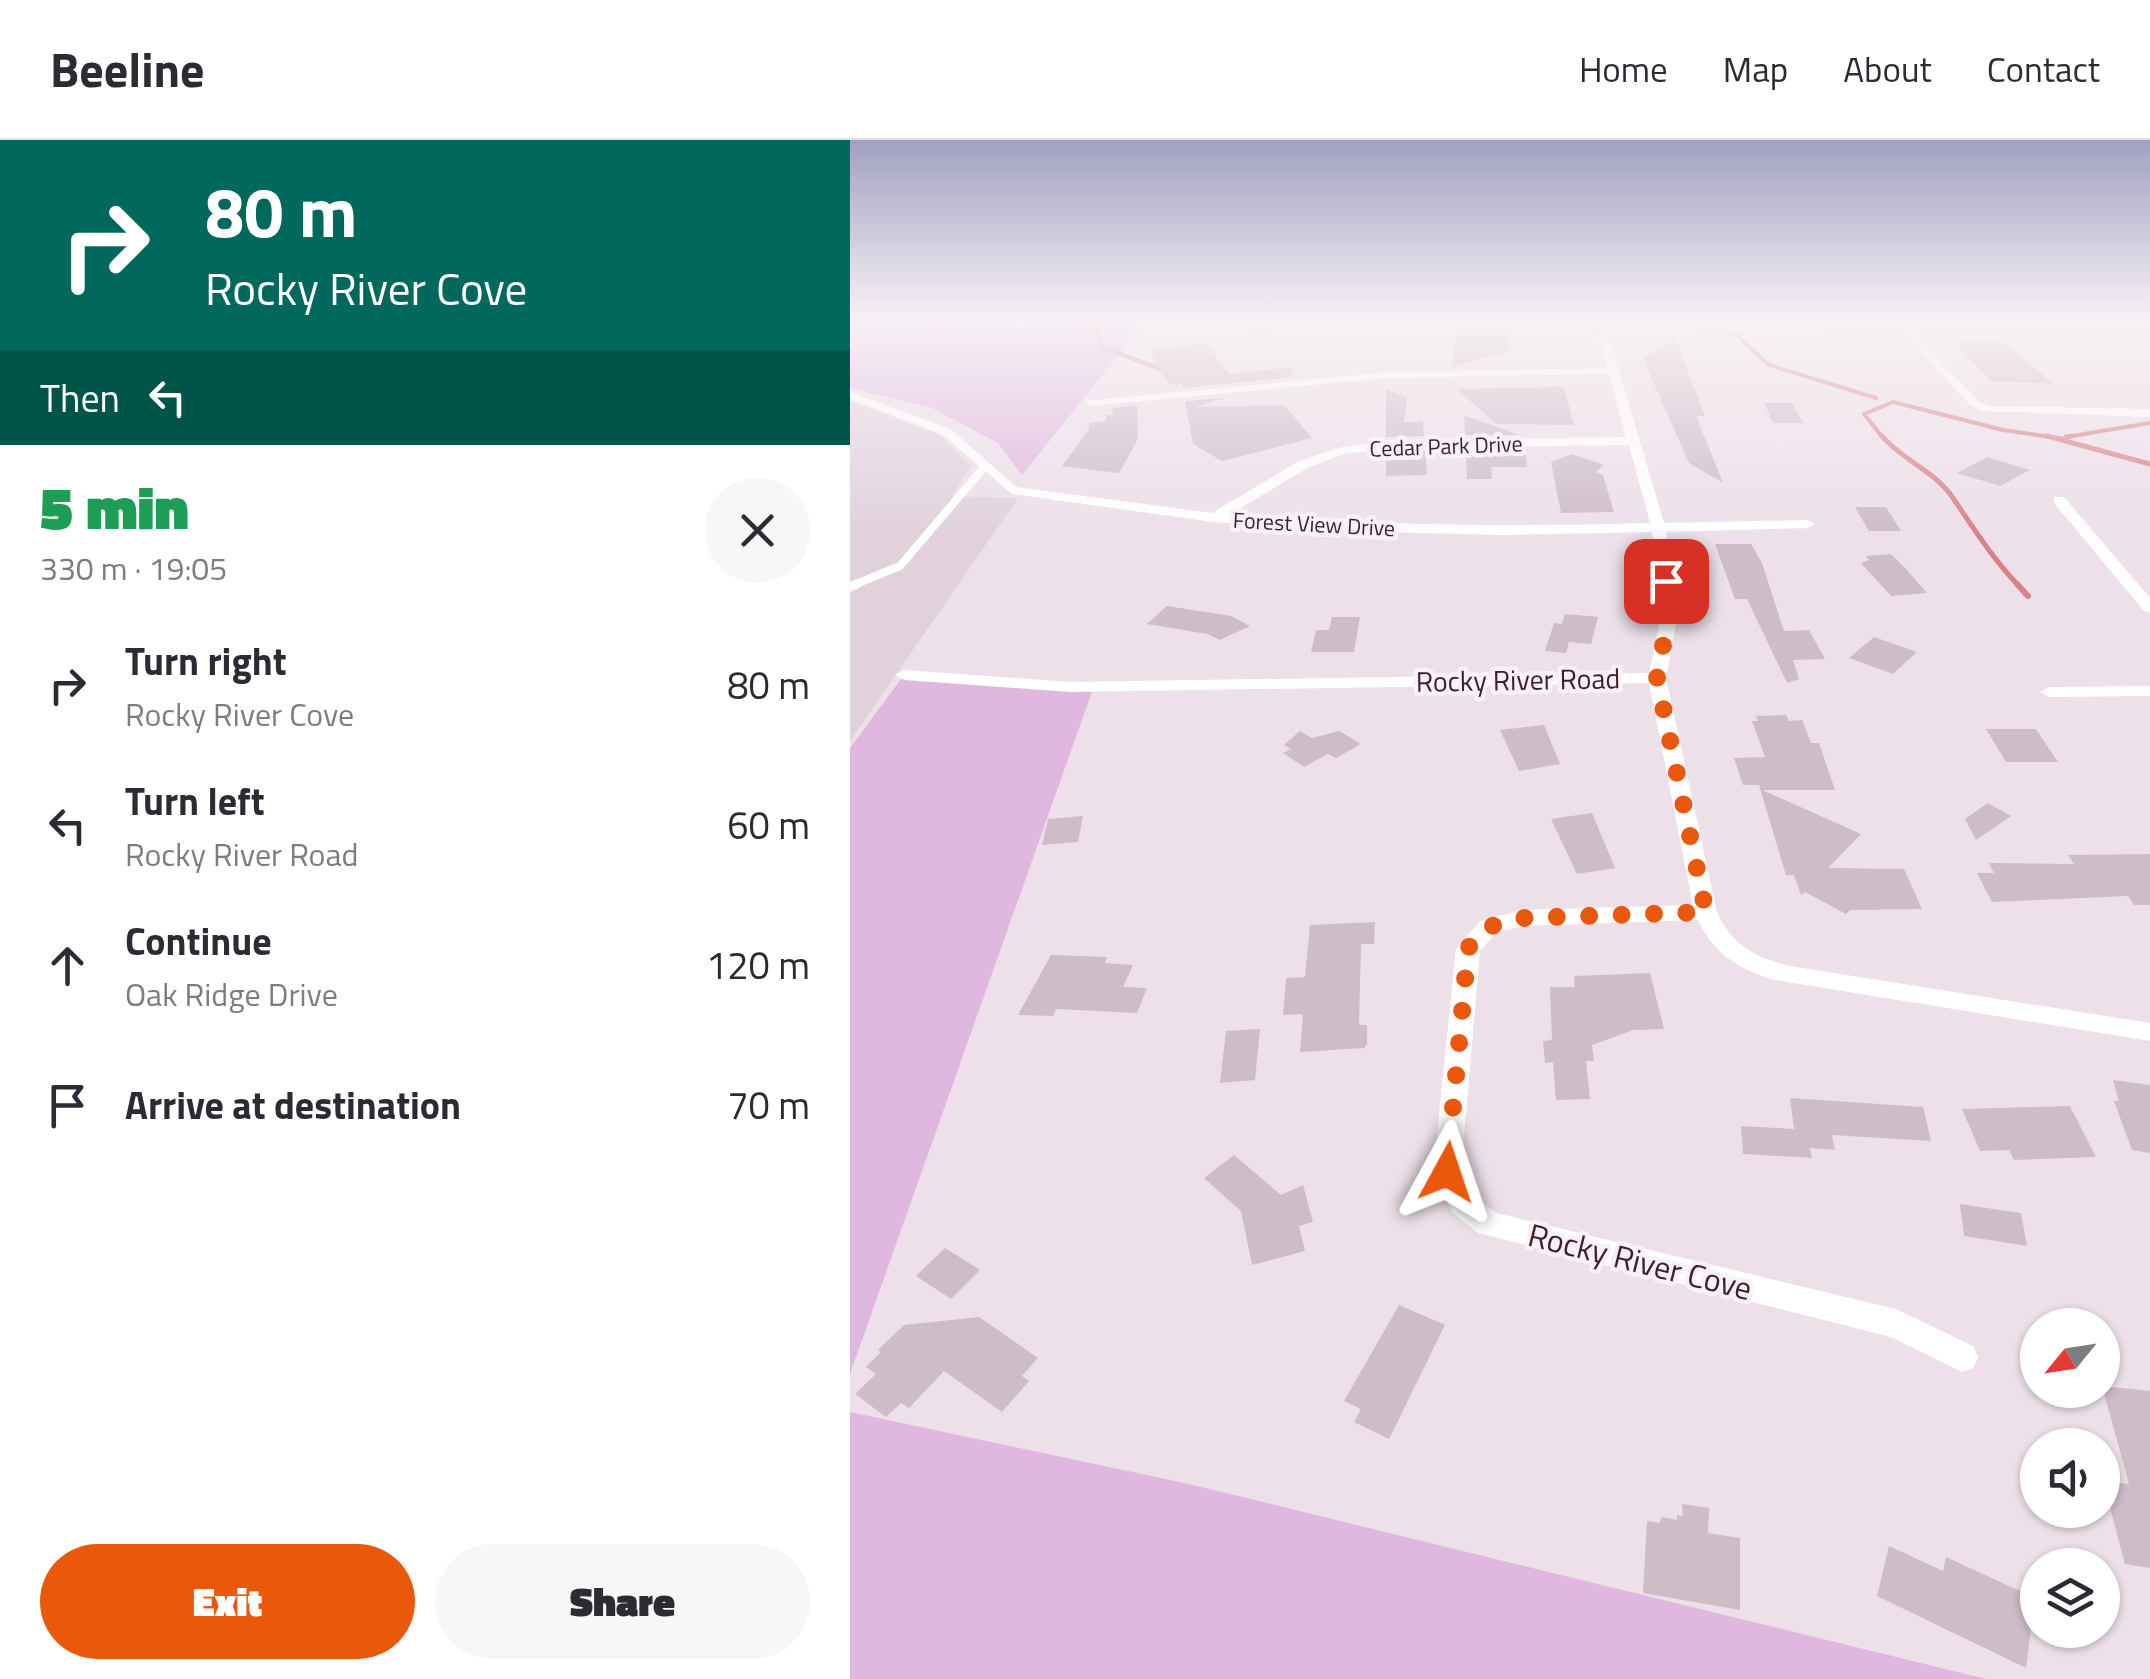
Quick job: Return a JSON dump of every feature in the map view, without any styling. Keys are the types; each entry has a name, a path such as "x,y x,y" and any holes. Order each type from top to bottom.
{"street":[{"path":"1090,402 1202,392"},
{"path":"1619,392 1658,526 1670,608 1657,678"},
{"path":"1964,392 1986,409 2150,413"},
{"name":"Forest View Drive","path":"850,396 947,432 1012,490 1214,518 1343,528 1482,530 1808,524"},
{"name":"Cedar Park Drive","path":"1214,518 1304,464 1342,452 1394,444 1634,442"},
{"path":"2058,500 2150,608"},
{"name":"Rocky River Road","path":"904,674 1070,686 1657,678 1706,912 1715,936 1735,955 1761,968 2150,1032"},
{"path":"2049,692 2150,691"},
{"name":"Rocky River Cove","path":"1706,912 1522,918 1488,927 1468,948 1447,1172 1462,1203 1488,1224 1896,1324 1962,1358"}],"lane":[{"path":"850,588 900,566 985,466"}],"shaded area":[{"path":"866,392 1089,392 1022,475 998,443 932,408"},
{"path":"850,401 939,435 971,466 952,496 1018,498 850,741"},
{"path":"904,675 1094,686 850,1374 850,748"},
{"path":"850,1412 1189,1484 1986,1679 850,1679"}],"building":[{"path":"1386,392 1393,392 1407,397 1404,423 1423,421 1424,436 1386,437"},
{"path":"1459,392 1565,392 1574,425 1497,424"},
{"path":"1658,392 1696,392 1705,416 1696,416 1723,483 1689,463"},
{"path":"1229,397 1194,407 1284,405 1312,438 1222,461 1193,444 1185,401"},
{"path":"1764,403 1792,403 1803,423 1773,423"},
{"path":"1137,405 1138,439 1119,473 1062,466 1089,429 1089,423 1106,421 1106,415 1113,415 1112,408"},
{"path":"1464,415 1519,435 1465,435"},
{"path":"1525,450 1527,467 1491,467 1492,479 1467,479 1466,451"},
{"path":"1425,451 1427,475 1386,476 1386,453"},
{"path":"1572,454 1604,465 1596,472 1603,475 1614,512 1561,513 1551,462"},
{"path":"1987,457 2030,470 2000,486 1957,473"},
{"path":"1855,507 1886,507 1901,531 1869,531"},
{"path":"1715,544 1751,544 1762,563 1784,631 1809,630 1825,659 1793,660 1799,679 1787,683 1747,599 1735,599"},
{"path":"1891,554 1927,593 1891,596 1861,563 1869,560 1866,556"},
{"path":"1167,606 1231,616 1250,626 1220,640 1207,634 1147,624"},
{"path":"1565,614 1598,617 1591,644 1569,642 1566,653 1545,651 1554,623 1562,624"},
{"path":"1332,617 1360,617 1354,652 1311,652 1316,630 1329,630"},
{"path":"1874,637 1917,652 1893,674 1849,658"},
{"path":"1786,715 1789,721 1802,720 1811,743 1819,743 1835,790 1762,790 1861,834 1828,868 1904,869 1922,909 1850,910 1846,914 1805,892 1801,895 1794,875 1786,875 1759,785 1743,785 1734,758 1765,757 1752,721 1758,721 1756,716"},
{"path":"1544,725 1560,764 1519,771 1500,730"},
{"path":"1986,729 2036,729 2058,762 2006,762"},
{"path":"1300,731 1312,738 1339,731 1361,744 1336,758 1328,754 1304,767 1283,753 1291,749 1284,745"},
{"path":"1988,803 2011,816 1976,840 1965,819"},
{"path":"1592,813 1615,868 1577,874 1551,819"},
{"path":"1083,816 1078,842 1042,845 1048,819"},
{"path":"2150,854 2150,905 2134,905 2128,896 1992,902 1977,873 1994,873 1989,863 2074,864 2068,855"},
{"path":"1375,922 1374,944 1361,944 1359,1025 1367,1025 1367,1044 1364,1048 1300,1052 1303,1014 1283,1015 1286,978 1305,977 1310,925"},
{"path":"1051,955 1107,957 1105,963 1133,965 1123,987 1147,988 1137,1013 1056,1009 1053,1016 1018,1015"},
{"path":"1650,973 1664,1029 1633,1030 1592,1045 1594,1061 1586,1061 1590,1099 1556,1100 1553,1062 1545,1063 1543,1041 1552,1040 1550,987 1575,987 1574,976"},
{"path":"1260,1029 1255,1080 1220,1083 1226,1031"},
{"path":"2113,1080 2150,1085 2150,1153 2132,1150 2114,1101 2119,1101"},
{"path":"1790,1098 1923,1107 1931,1141 1832,1135 1835,1150 1810,1148 1812,1158 1743,1154 1741,1126 1794,1129"},
{"path":"2070,1106 2096,1157 2014,1160 2009,1150 1980,1151 1962,1109"},
{"path":"1234,1155 1281,1195 1303,1185 1313,1222 1299,1226 1305,1251 1252,1265 1241,1211 1204,1178"},
{"path":"1960,1204 2021,1213 2027,1246 1964,1236"},
{"path":"945,1248 980,1270 951,1299 916,1276"},
{"path":"1399,1305 1445,1325 1389,1439 1354,1422 1361,1409 1344,1401"},
{"path":"979,1317 1038,1358 1022,1376 1029,1381 1002,1412 944,1371 909,1408 901,1403 886,1417 855,1394 876,1374 866,1367 881,1352 878,1350 904,1325"},
{"path":"2120,1388 2150,1391 2150,1568 2125,1564 2115,1528 2120,1528 2120,1483 2129,1484 2120,1451 2120,1428 2114,1428 2108,1408 2120,1408"},
{"path":"1682,1504 1709,1508 1708,1533 1740,1538 1740,1610 1643,1593 1647,1521 1660,1523 1661,1517 1677,1520 1677,1515 1683,1516"},
{"path":"1889,1546 1943,1571 1946,1557 2020,1591 2020,1648 2029,1648 2026,1668 1877,1596"}],"waterway":[{"path":"1856,392 1876,398"},
{"path":"1884,439 1864,414 1893,402 2003,430 2050,437"},
{"path":"2066,437 2150,423"},
{"path":"1882,436 1946,489 2019,586"},
{"path":"2050,437 2065,439"},
{"path":"2050,437 2150,464"},
{"path":"2017,584 2028,596"}],"route":[{"path":"1447,1172 1468,948 1488,927 1522,918 1706,912 1657,678 1670,608 1666,581"}]}
